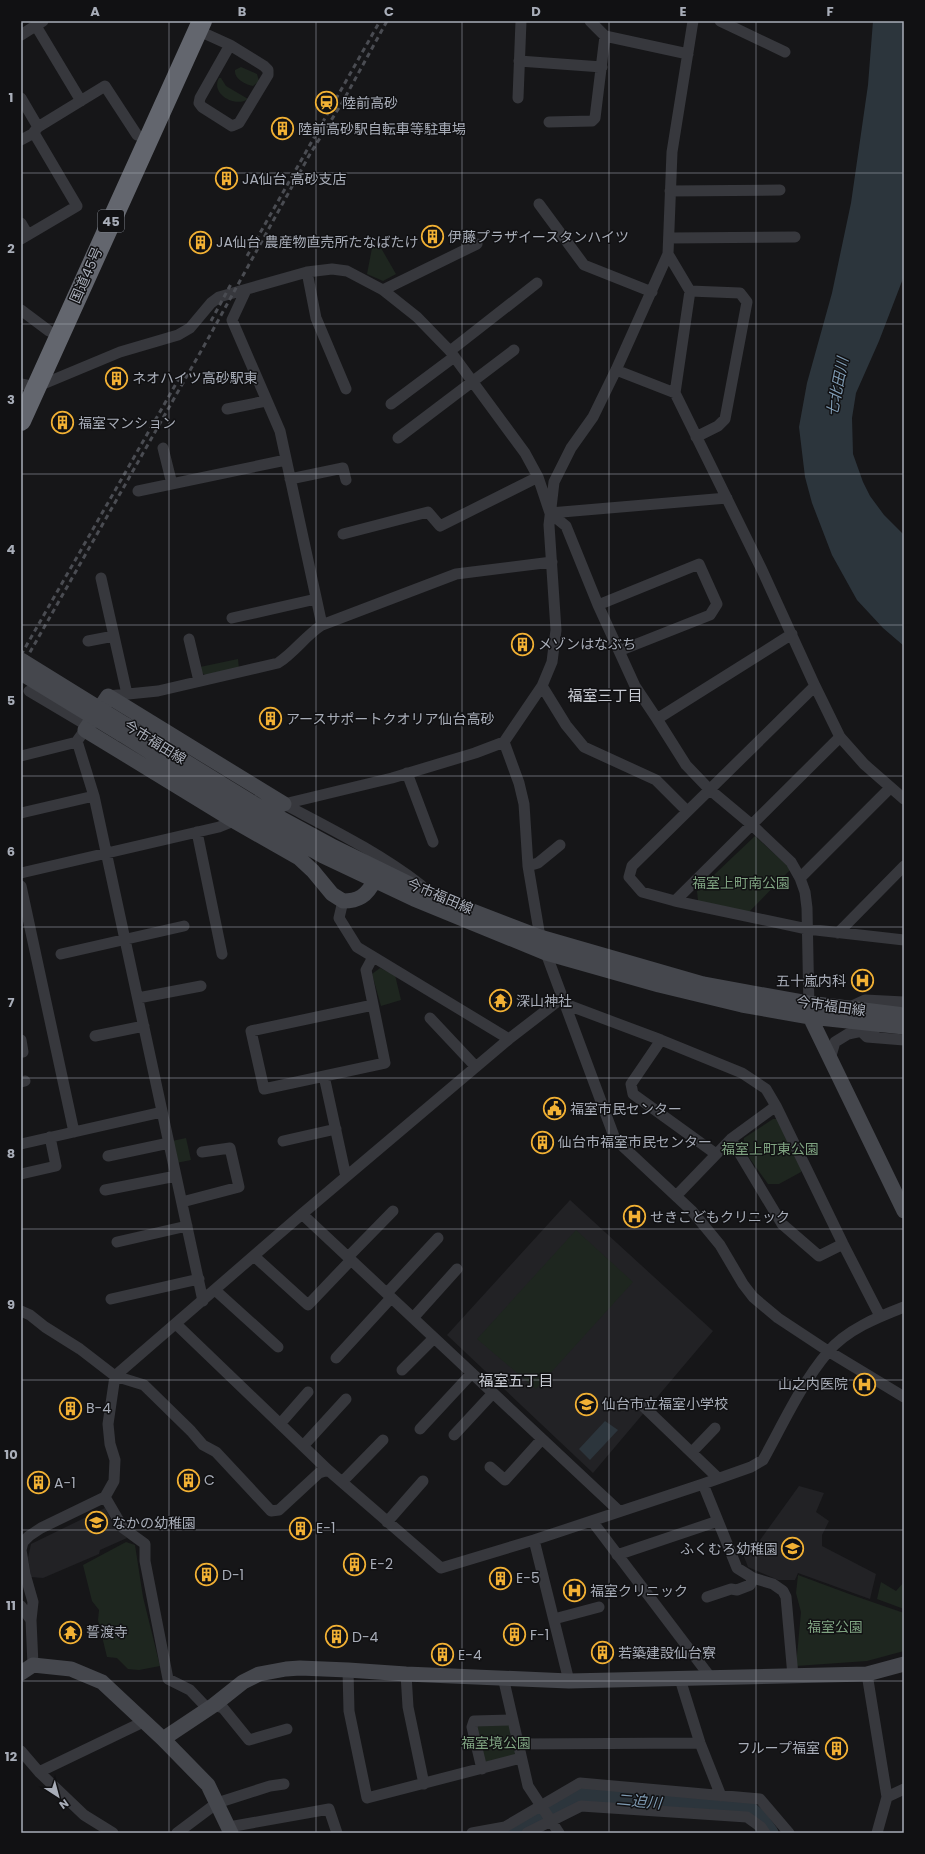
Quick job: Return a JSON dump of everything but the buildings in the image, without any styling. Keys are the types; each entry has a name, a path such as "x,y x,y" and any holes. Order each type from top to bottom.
{"highway":[{"name":"国道45号","path":"21,421 26,387 49,331 137,135 194,23"},
{"name":"国道45号","path":"26,387 194,23"}],"main road":[{"name":"今市福田線","path":"21,660 254,817 323,856 374,881 546,953 659,986 742,1005 809,1010 846,1009 904,1015"},
{"name":"今市福田線","path":"21,673 334,847 436,896 540,937 703,984 809,1010 897,1026"},
{"path":"284,804 108,696 84,732 234,821 300,858 332,894 342,901 361,899 370,889 374,881"},
{"path":"809,1010 830,1059 904,1211"},
{"path":"162,1739 211,1707 243,1682 259,1674 300,1668 569,1681 866,1674 904,1664"},
{"path":"27,1669 71,1669 102,1682 208,1785 230,1830"}],"street":[{"path":"518,98 521,21"},
{"path":"590,21 606,36 688,54"},
{"path":"284,804 407,773 504,742 542,686 552,662 556,630 549,524 554,482 571,448 592,417 616,370 668,254 670,238 672,152 693,21"},
{"path":"720,21 785,52"},
{"path":"21,35 40,23 81,101"},
{"path":"194,23 230,45 264,66 268,70 268,75 236,126 232,126 202,107 199,103 200,98 230,45"},
{"path":"549,122 592,121 595,118 606,36"},
{"path":"519,61 602,68"},
{"path":"21,140 105,86 137,135"},
{"path":"21,98 36,130 77,206 25,237 21,223"},
{"path":"670,191 780,190"},
{"path":"539,204 584,266 652,292"},
{"path":"670,238 795,238"},
{"path":"383,290 477,244"},
{"path":"668,254 690,291 675,393 727,498 840,738 864,764 904,799"},
{"path":"26,387 120,352 178,335 190,328 211,303 219,297 307,272 332,270 347,272 383,290 417,317 452,354 525,453 538,477 550,513 566,526 598,605 635,686 686,765 709,789 752,825 791,862 800,878 805,892 809,1010"},
{"path":"307,272 316,318 346,389"},
{"path":"391,404 537,283"},
{"path":"246,290 232,320 266,401 280,430 322,625"},
{"path":"690,291 740,293 747,302 725,419 718,426 696,437"},
{"path":"21,310 49,331"},
{"path":"398,438 514,350"},
{"path":"616,370 675,393"},
{"path":"227,409 266,401"},
{"path":"163,448 172,484"},
{"path":"138,491 286,460"},
{"path":"290,479 343,468 346,480"},
{"path":"343,534 428,512 440,526 538,477"},
{"path":"550,513 727,498"},
{"path":"108,696 158,690 278,663 292,654 307,635 322,625 456,574 552,562"},
{"path":"598,605 699,564 717,604 710,615 619,651"},
{"path":"101,578 127,694"},
{"path":"232,618 316,599"},
{"path":"657,720 792,634"},
{"path":"88,641 114,636"},
{"path":"189,639 199,681"},
{"path":"542,686 566,725 584,747 656,780 687,811"},
{"path":"815,686 632,866 629,877 642,892 675,901 807,929 904,940"},
{"path":"29,691 84,732 94,796 203,1301"},
{"path":"21,756 84,732"},
{"path":"675,901 840,738"},
{"path":"504,742 524,804 528,866 540,937 614,1139 676,1196 720,1244 743,1284 753,1297 778,1318 828,1351 904,1397"},
{"path":"407,773 433,842"},
{"path":"800,878 890,788"},
{"path":"21,813 94,796"},
{"path":"284,804 373,851 398,867 436,896"},
{"path":"21,873 219,827 234,821"},
{"path":"197,832 222,954"},
{"path":"528,866 538,863 560,845"},
{"path":"838,933 904,866"},
{"path":"21,886 74,1132"},
{"path":"342,901 339,918 357,947 509,1039"},
{"path":"61,954 184,926"},
{"path":"373,956 366,970 385,1063 264,1089 251,1031 373,1005"},
{"path":"138,998 201,986"},
{"path":"846,1009 865,1000 904,1002"},
{"path":"27,1669 33,1602 25,1574 21,1550 23,1542 41,1528 105,1497 114,1481 115,1460 110,1444 108,1424 115,1376 302,1214 509,1039 564,1001"},
{"path":"564,1001 742,1073 766,1090 776,1106 843,1244 880,1316"},
{"path":"430,1018 476,1067"},
{"path":"95,1036 144,1026"},
{"path":"830,1059 835,1042 848,1034 860,1030 897,1026"},
{"path":"860,1030 866,1037 904,1040"},
{"path":"21,1040 23,1052"},
{"path":"661,1040 631,1084 633,1094 716,1154"},
{"path":"324,1076 346,1177"},
{"path":"676,1196 731,1139 776,1106"},
{"path":"21,1144 162,1112"},
{"path":"283,1141 336,1129"},
{"path":"21,1174 56,1166 50,1137"},
{"path":"731,1139 782,1224 819,1256 843,1244"},
{"path":"108,1156 169,1143"},
{"path":"182,1202 238,1187 230,1148 202,1152"},
{"path":"105,1190 176,1176"},
{"path":"254,1256 308,1305 393,1211"},
{"path":"302,1214 619,1511"},
{"path":"117,1242 187,1226"},
{"path":"336,1358 438,1238"},
{"path":"413,1318 457,1269"},
{"path":"111,1299 199,1279"},
{"path":"215,1290 278,1347"},
{"path":"176,1324 328,1470 442,1568 534,1540 751,1467 763,1460 805,1386 828,1351 848,1335 880,1316 904,1307"},
{"path":"21,1311 30,1315 45,1327 80,1349 115,1376 144,1385 191,1431 203,1445 216,1452 271,1511 279,1510 319,1472 328,1470"},
{"path":"402,1370 434,1338"},
{"path":"420,1429 472,1373"},
{"path":"280,1424 308,1392"},
{"path":"454,1435 493,1393"},
{"path":"303,1446 346,1399"},
{"path":"644,1407 718,1478"},
{"path":"692,1452 715,1428"},
{"path":"490,1467 505,1480 542,1439"},
{"path":"342,1482 383,1440"},
{"path":"387,1522 423,1481"},
{"path":"703,1484 737,1568 753,1578 773,1584 783,1591 786,1597 793,1676"},
{"path":"105,1497 123,1528 145,1544 145,1562 168,1679 190,1690 211,1707 223,1708 249,1740 287,1729"},
{"path":"592,1521 711,1678"},
{"path":"617,1555 718,1521"},
{"path":"534,1540 569,1681"},
{"path":"707,1597 731,1589 737,1590 750,1585 753,1578"},
{"path":"21,1606 31,1620"},
{"path":"554,1619 599,1607"},
{"path":"348,1670 349,1711 367,1798 521,1758"},
{"path":"406,1674 408,1707 424,1784"},
{"path":"866,1674 887,1797 877,1833"},
{"path":"503,1677 528,1786 559,1833"},
{"path":"680,1679 700,1743 721,1796"},
{"path":"482,1768 472,1727 474,1721 513,1720"},
{"path":"39,1772 143,1722"},
{"path":"518,1744 700,1743"},
{"path":"21,1751 39,1772 84,1815 113,1833"},
{"path":"472,1833 505,1827 580,1783 760,1799 789,1833"},
{"path":"177,1833 217,1803 270,1786 284,1784"},
{"path":"887,1797 904,1789"},
{"path":"528,1833 581,1806 748,1817 761,1827 765,1833"},
{"path":"230,1830 329,1809 336,1833"}],"shaded area":[{"name":"仙台市立福室小学校","path":"570,1200 713,1331 593,1473 447,1335"},
{"path":"799,1486 824,1493 816,1512 829,1521 822,1535 822,1546 876,1574 870,1599 798,1573 795,1580 778,1580 748,1567 743,1554 755,1547"},
{"path":"105,1508 115,1528 127,1538 100,1550 99,1554 43,1578 31,1577 28,1558 31,1544"}],"green space":[{"path":"241,67 257,74 259,81 253,86 241,81 236,76 235,70"},
{"path":"219,78 221,78 226,86 248,99 237,102 225,98 218,89 217,84"},
{"path":"372,248 381,248 396,274 383,281 367,274"},
{"path":"238,659 239,670 209,677 202,673 200,667"},
{"name":"福室上町南公園","path":"755,836 791,869 749,912 698,901 697,891"},
{"path":"380,968 395,975 401,1000 381,1006 372,974"},
{"name":"福室上町東公園","path":"773,1119 779,1119 801,1164 801,1172 779,1184 768,1184 743,1149 744,1138"},
{"path":"186,1138 191,1160 176,1163 172,1141"},
{"path":"576,1230 633,1282 536,1389 477,1339"},
{"path":"126,1542 135,1545 143,1597 160,1666 139,1670 128,1669 117,1658 107,1657 98,1620 99,1610 92,1601 83,1565"},
{"name":"福室公園","path":"798,1575 904,1613 904,1651 867,1661 796,1666 801,1612 796,1593"},
{"path":"881,1582 896,1591 904,1582 904,1609 877,1599"},
{"name":"福室境公園","path":"509,1723 516,1752 511,1759 483,1765 476,1724"}],"water":[{"name":"七北田川","path":"873,21 904,21 904,276 879,341 856,393 852,418 853,454 863,482 870,496 884,515 904,535 904,646 883,628 857,600 832,555 812,503 805,477 799,427 807,383 832,293 851,203 868,85"},
{"path":"605,1421 618,1430 590,1460 579,1449"}],"waterway":[{"name":"二迫川","path":"506,1833 547,1810 574,1798 593,1797 710,1808 747,1809 758,1818 769,1833"}],"railway":[{"path":"247,256 380,21"},
{"path":"21,668 209,337 310,154 342,103 387,21"},
{"path":"211,321 231,284"},
{"path":"21,655 181,375"}],"place":[{"name":"陸前高砂","path":"327,103"},
{"name":"陸前高砂駅自転車等駐車場","path":"282,129"},
{"name":"JA仙台 高砂支店","path":"227,179"},
{"name":"伊藤プラザイースタンハイツ","path":"433,237"},
{"name":"JA仙台 農産物直売所たなばたけ","path":"200,242"},
{"name":"ネオハイツ高砂駅東","path":"117,378"},
{"name":"福室マンション","path":"63,423"},
{"name":"メゾンはなぶち","path":"522,644"},
{"name":"アースサポートクオリア仙台高砂","path":"271,719"},
{"name":"五十嵐内科","path":"862,981"},
{"name":"深山神社","path":"500,1001"},
{"name":"福室市民センター","path":"555,1109"},
{"name":"仙台市福室市民センター","path":"543,1142"},
{"name":"せきこどもクリニック","path":"634,1217"},
{"name":"山之内医院","path":"864,1384"},
{"name":"仙台市立福室小学校","path":"586,1404"},
{"name":"B-4","path":"71,1408"},
{"name":"C","path":"189,1480"},
{"name":"A-1","path":"38,1483"},
{"name":"なかの幼稚園","path":"96,1523"},
{"name":"E-1","path":"300,1528"},
{"name":"ふくむろ幼稚園","path":"793,1549"},
{"name":"E-2","path":"354,1564"},
{"name":"D-1","path":"207,1575"},
{"name":"E-5","path":"501,1578"},
{"name":"福室クリニック","path":"574,1591"},
{"name":"誓渡寺","path":"71,1632"},
{"name":"F-1","path":"514,1635"},
{"name":"D-4","path":"336,1637"},
{"name":"若築建設仙台寮","path":"602,1653"},
{"name":"E-4","path":"443,1655"},
{"name":"フループ福室","path":"836,1748"}],"district":[{"name":"福室三丁目","path":"605,695"},
{"name":"福室五丁目","path":"516,1380"}]}
